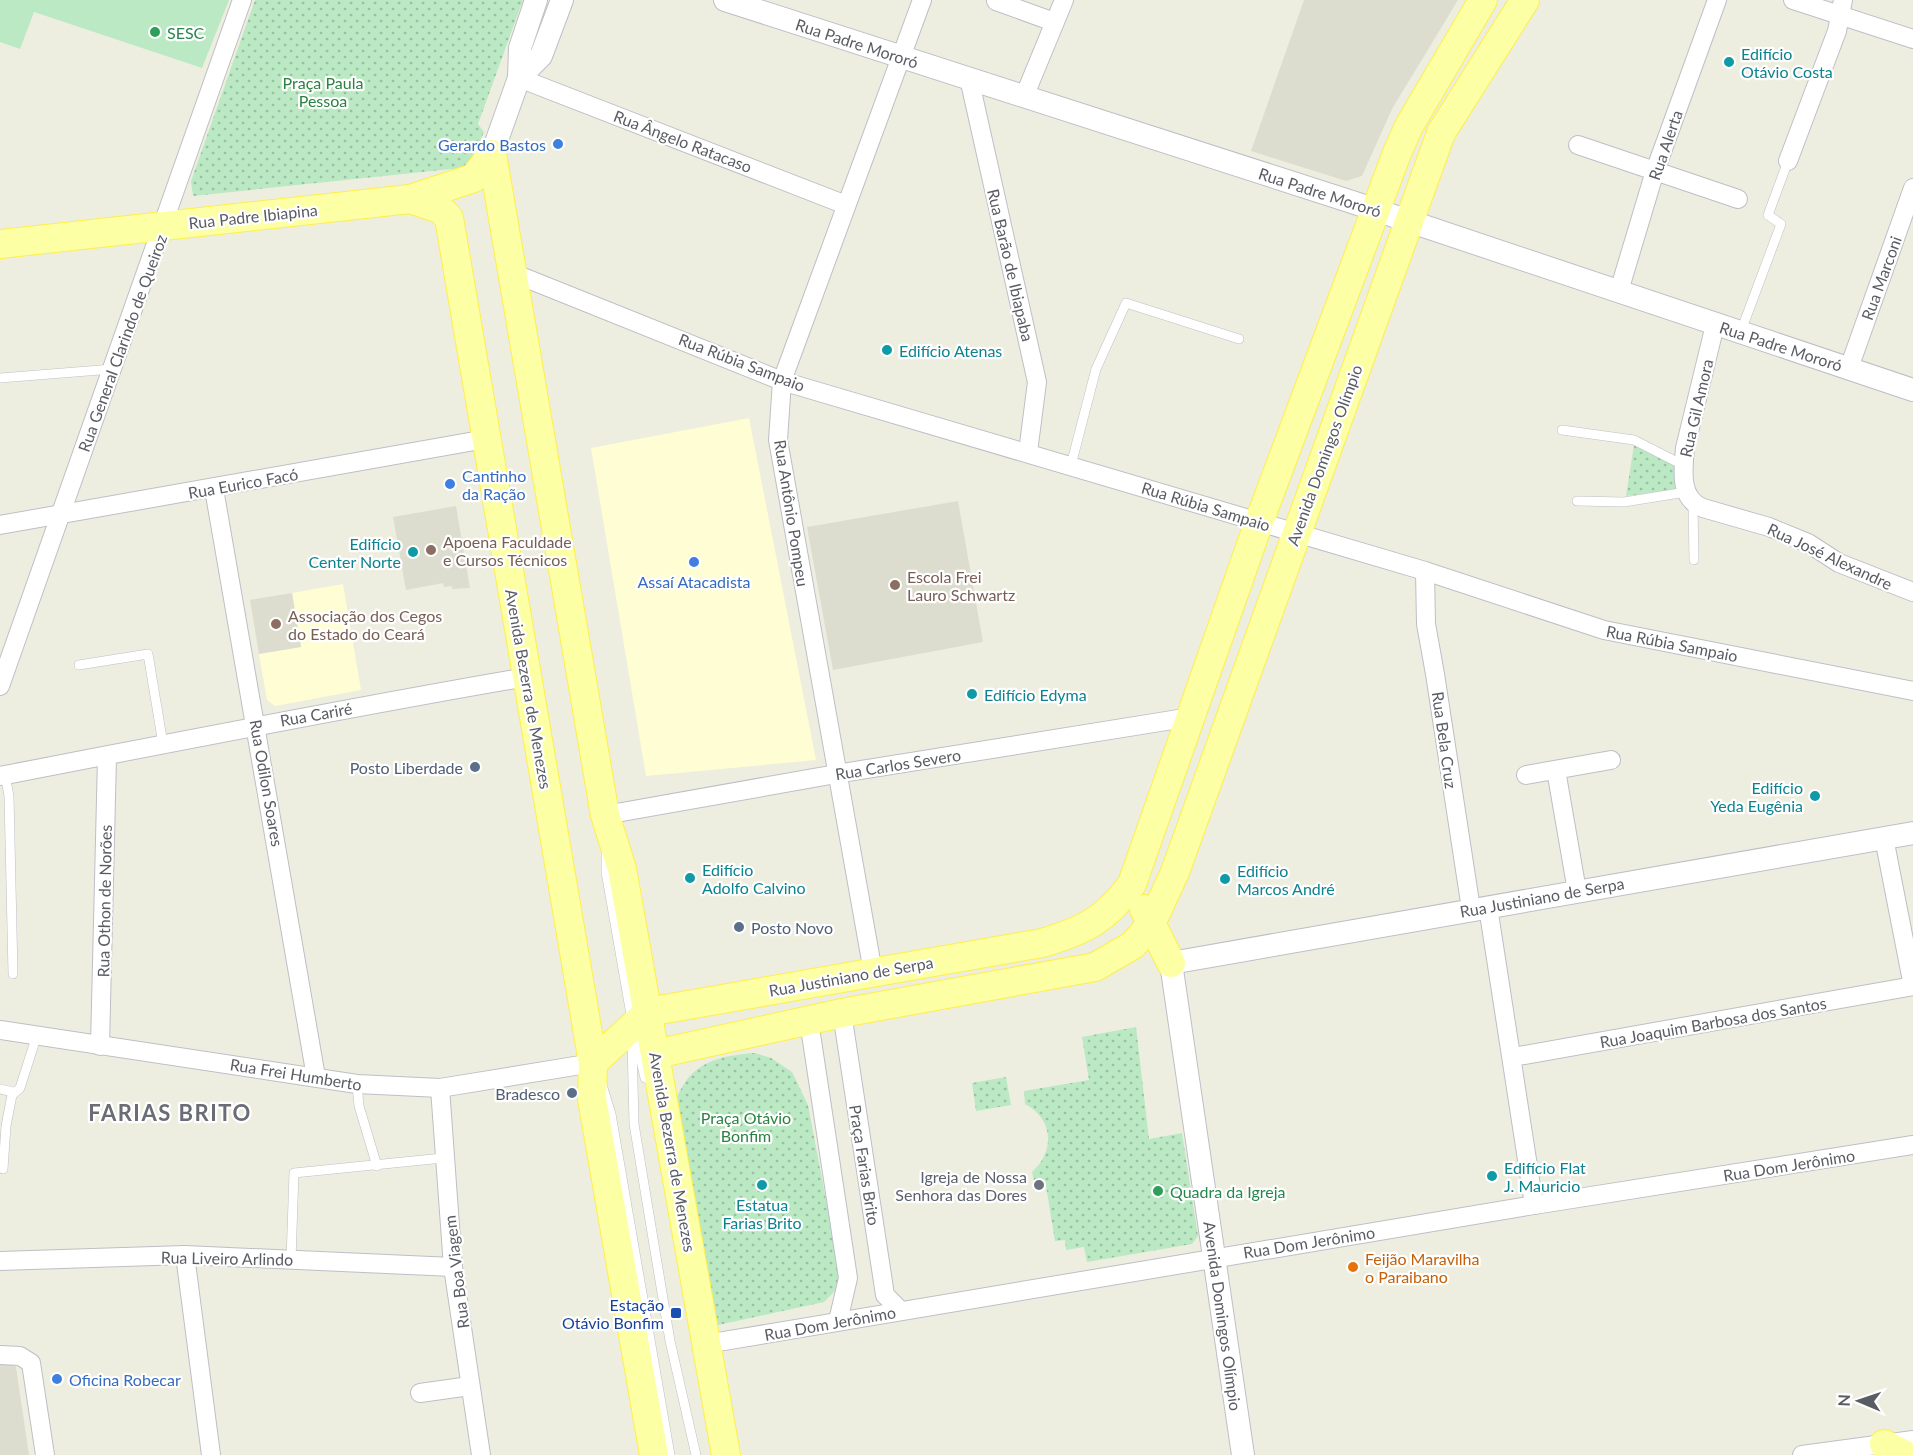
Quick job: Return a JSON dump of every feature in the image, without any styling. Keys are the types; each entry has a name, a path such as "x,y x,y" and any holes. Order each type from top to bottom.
{"main road":[{"path":"1171,963 1142,905 1141,897 1172,813 1178,787 1177,756 1259,522 1375,210 1409,126 1483,0"},
{"name":"Avenida Domingos Olímpio","path":"1151,924 1175,872 1441,133 1525,0"},
{"name":"Rua Padre Ibiapina","path":"0,244 410,199 474,178 492,154"},
{"name":"Avenida Bezerra de Menezes","path":"492,154 605,815 622,869 640,1019 656,1054 726,1455"},
{"name":"Avenida Bezerra de Menezes","path":"410,199 440,208 449,218 593,1063 592,1099 654,1455"},
{"name":"Rua Justiniano de Serpa","path":"640,1019 873,972 1042,943 1090,926 1118,903 1132,884 1177,756"},
{"path":"656,1054 842,1013 1095,967 1133,945 1151,924"},
{"path":"1090,926 1171,963"},
{"path":"593,1063 640,1019"}],"street":[{"name":"Rua General Clarindo de Queiroz","path":"0,686 243,0"},
{"path":"492,154 519,78 520,48 536,0"},
{"path":"519,78 541,56 562,0"},
{"name":"Rua Padre Mororó","path":"725,0 1409,221 1913,390"},
{"name":"Rua Antônio Pompeu","path":"873,972 778,440 782,381 922,0"},
{"path":"1024,97 1064,0"},
{"name":"Rua Alerta","path":"1619,291 1655,171 1717,0"},
{"path":"1793,0 1842,8 1913,39"},
{"path":"996,1 1054,22"},
{"path":"1788,161 1842,8"},
{"name":"Rua Ângelo Ratacaso","path":"519,78 846,205"},
{"name":"Rua Barão de Ibiapaba","path":"969,78 1037,382 1028,452"},
{"path":"1578,145 1738,200"},
{"name":"Rua Marconi","path":"1849,368 1913,188"},
{"name":"Rua Rúbia Sampaio","path":"513,273 782,381 1425,571 1604,630 1913,691"},
{"name":"Rua Gil Amora","path":"1689,498 1683,465 1685,448 1715,325"},
{"name":"Rua Eurico Facó","path":"0,525 214,489 486,439"},
{"name":"Rua Odilon Soares","path":"214,489 257,724 316,1077"},
{"name":"Rua José Alexandre","path":"1689,498 1769,526 1808,543 1839,562 1913,592"},
{"name":"Rua Bela Cruz","path":"1425,571 1429,647 1480,908 1513,1057 1534,1205"},
{"path":"0,638 19,635"},
{"name":"Rua Cariré","path":"2,775 107,757 257,724 527,678"},
{"name":"Rua Carlos Severo","path":"605,815 836,774 1191,717"},
{"name":"Rua Othon de Norões","path":"100,1046 107,757"},
{"path":"1526,775 1611,760"},
{"path":"1557,770 1577,891"},
{"name":"Rua Justiniano de Serpa","path":"1171,963 1913,833"},
{"path":"1884,838 1913,986"},
{"name":"Avenida Domingos Olímpio","path":"1171,963 1243,1455"},
{"name":"Rua Joaquim Barbosa dos Santos","path":"1513,1057 1913,986"},
{"name":"Praça Farias Brito","path":"842,1013 885,1295 901,1311"},
{"name":"Praça Farias Brito","path":"809,1021 848,1278 838,1321"},
{"name":"Rua Frei Humberto","path":"0,1030 357,1084 440,1088 593,1063"},
{"name":"Rua Boa Viagem","path":"440,1088 443,1158 453,1267 481,1455"},
{"name":"Rua Dom Jerônimo","path":"706,1344 1534,1205 1913,1145"},
{"path":"185,1255 211,1455"},
{"name":"Rua Liveiro Arlindo","path":"0,1262 185,1255 453,1267"},
{"path":"0,1354 20,1356 31,1364 45,1455"},
{"path":"420,1393 470,1386"},
{"path":"1802,1455 1894,1449 1913,1440"}],"lane":[{"path":"1740,333 1781,224 1768,215 1788,161"},
{"path":"1071,465 1096,369 1126,303 1239,339"},
{"path":"0,378 113,369"},
{"path":"1562,430 1634,440 1683,465"},
{"path":"1689,498 1694,560"},
{"name":"Rua José Alexandre","path":"1577,501 1624,502 1689,498"},
{"path":"79,665 148,654 163,744"},
{"path":"2,775 9,807 13,974"},
{"name":"Avenida Bezerra de Menezes","path":"640,1019 648,1089"},
{"name":"Avenida Bezerra de Menezes","path":"640,1019 634,1124 670,1341 696,1455"},
{"path":"0,1089 13,1092 20,1088 37,1035"},
{"name":"Avenida Bezerra de Menezes","path":"593,1063 607,1096 670,1455"},
{"path":"357,1084 360,1106 377,1166"},
{"path":"3,1169 6,1125 13,1092"},
{"path":"291,1260 294,1173 443,1158"}],"shaded area":[{"path":"1304,0 1458,0 1392,109 1362,176 1346,181 1251,151"},
{"name":"Assaí Atacadista","path":"749,418 816,760 646,776 591,448"},
{"name":"Escola Frei Lauro Schwartz","path":"958,501 983,642 833,670 807,527"},
{"name":"Apoena Faculdade e Cursos Técnicos","path":"456,506 470,588 452,589 452,586 444,587 443,583 406,590 393,517"},
{"path":"343,584 361,690 275,706 267,700 259,654 301,647 292,593"},
{"name":"Associação dos Cegos do Estado do Ceará","path":"292,593 301,647 259,654 250,600"},
{"path":"12,1363 16,1367 29,1455 0,1455 0,1364"}],"green space":[{"name":"SESC","path":"0,0 229,0 202,68 34,12 20,49 0,42"},
{"name":"Praça Paula Pessoa","path":"255,0 523,0 478,124 484,132 472,159 459,171 451,169 193,196 191,181"},
{"path":"1634,445 1680,467 1678,489 1626,496"},
{"path":"1136,1027 1149,1139 1182,1133 1198,1236 1192,1244 1087,1262 1084,1247 1066,1250 1065,1240 1055,1241 1045,1180 1034,1181 1032,1172 1045,1155 1048,1136 1042,1118 1025,1104 1024,1091 1089,1080 1082,1037"},
{"name":"Praça Otávio Bonfim","path":"755,1053 771,1058 792,1072 808,1105 839,1269 837,1289 824,1302 718,1325 676,1100 689,1077 707,1063 729,1056"},
{"path":"1006,1077 1011,1105 976,1111 972,1083"}],"place":[{"name":"SESC","path":"155,32"},
{"name":"Edifício Otávio Costa","path":"1729,62"},
{"name":"Gerardo Bastos","path":"558,144"},
{"name":"Edifício Atenas","path":"887,350"},
{"name":"Cantinho da Ração","path":"450,484"},
{"name":"Apoena Faculdade e Cursos Técnicos","path":"431,550"},
{"name":"Edifício Center Norte","path":"413,552"},
{"name":"Assaí Atacadista","path":"694,562"},
{"name":"Escola Frei Lauro Schwartz","path":"895,585"},
{"name":"Associação dos Cegos do Estado do Ceará","path":"276,624"},
{"name":"Edifício Edyma","path":"972,694"},
{"name":"Posto Liberdade","path":"475,767"},
{"name":"Edifício Yeda Eugênia","path":"1815,796"},
{"name":"Edifício Adolfo Calvino","path":"690,878"},
{"name":"Edifício Marcos André","path":"1225,879"},
{"name":"Posto Novo","path":"739,927"},
{"name":"Bradesco","path":"572,1093"},
{"name":"Edifício Flat J. Mauricio","path":"1492,1176"},
{"name":"Estatua Farias Brito","path":"762,1185"},
{"name":"Igreja de Nossa Senhora das Dores","path":"1039,1185"},
{"name":"Quadra da Igreja","path":"1158,1191"},
{"name":"Feijão Maravilha o Paraibano","path":"1353,1267"},
{"name":"Estação Otávio Bonfim","path":"676,1313"},
{"name":"Oficina Robecar","path":"57,1379"}],"district":[{"name":"FARIAS BRITO","path":"170,1112"}]}
